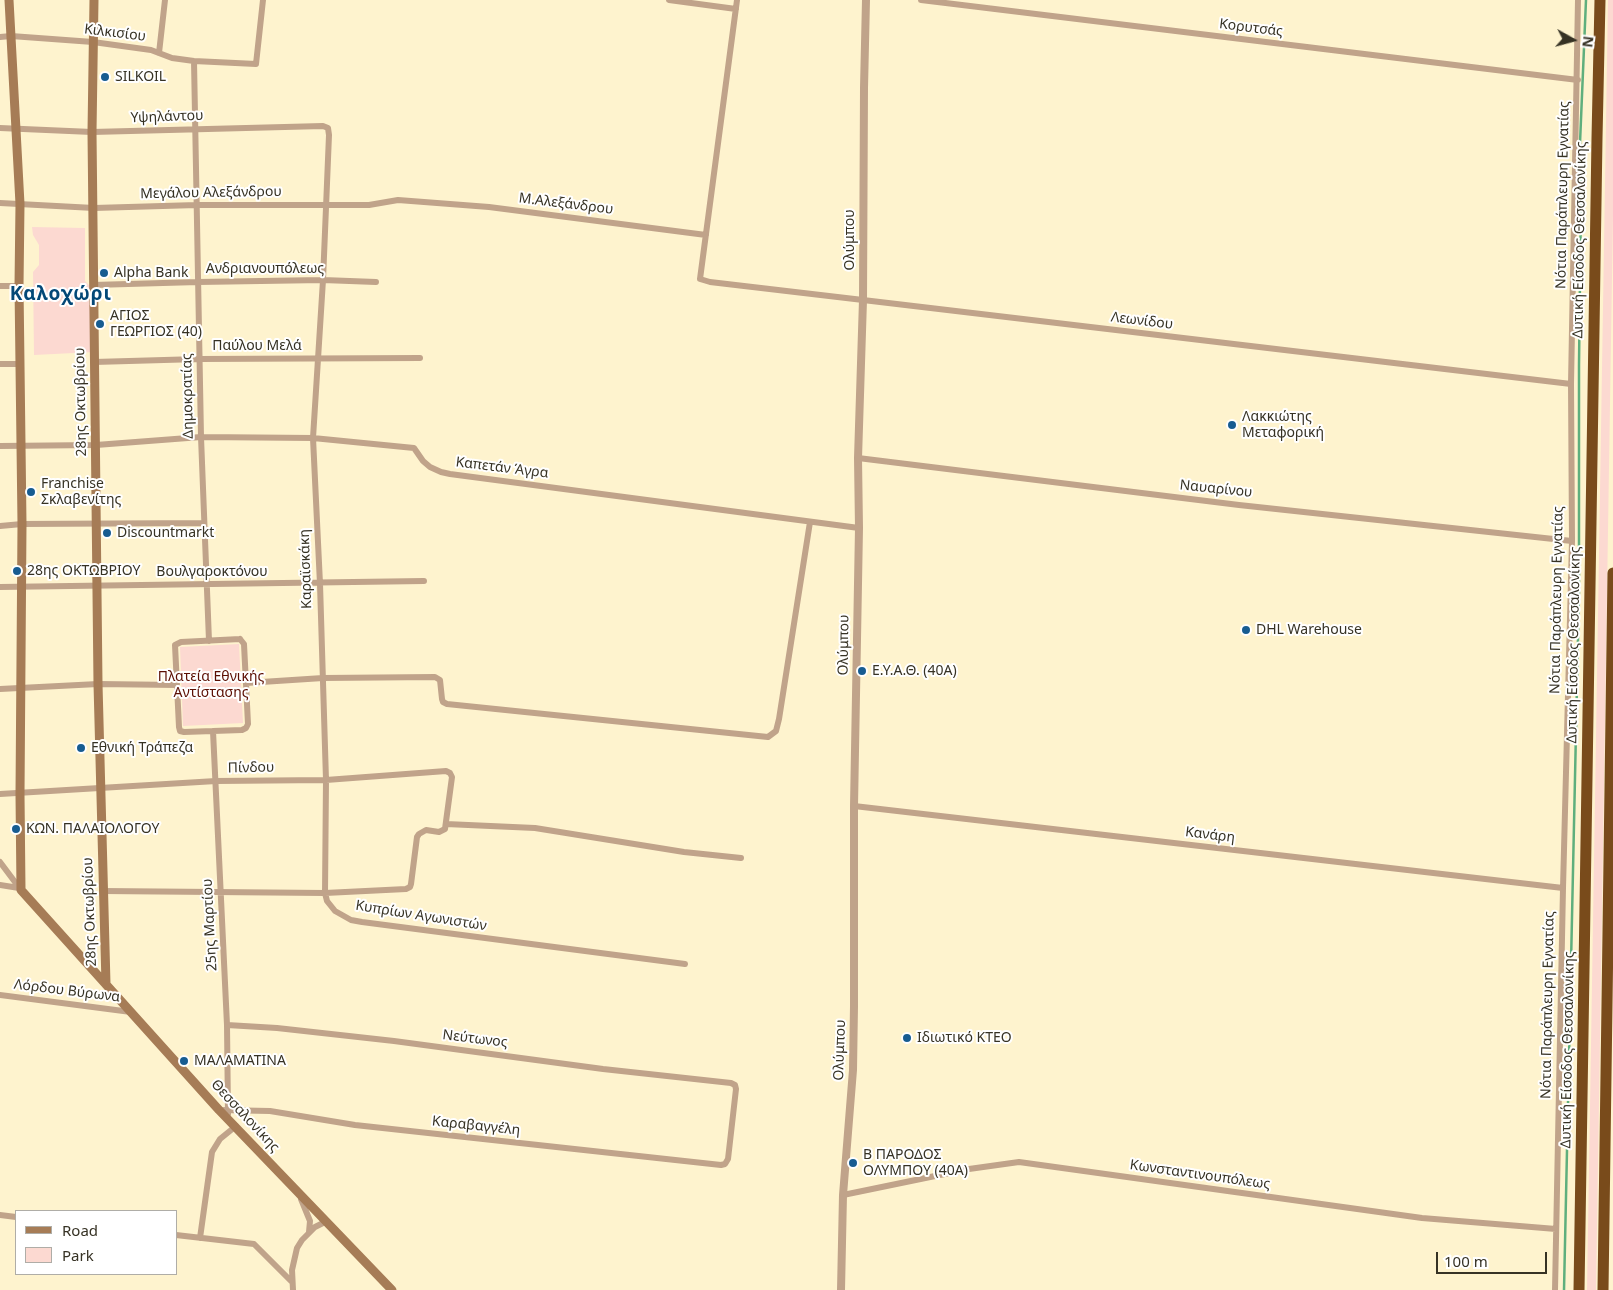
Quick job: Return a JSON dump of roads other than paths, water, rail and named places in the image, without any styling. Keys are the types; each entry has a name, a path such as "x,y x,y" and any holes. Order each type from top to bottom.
{"highway":[{"name":"Δυτική Είσοδος Θεσσαλονίκης","path":"1579,1290 1600,0"},
{"path":"1603,1290 1613,573"}],"main road":[{"path":"8,0 20,204 19,286 22,524 20,889"},
{"name":"28ης Οκτωβρίου","path":"94,0 92,132 94,362 98,684 106,984"},
{"name":"Θεσσαλονίκης","path":"20,889 236,1126 392,1290"}],"street":[{"path":"159,53 165,0"},
{"name":"Κιλκισίου","path":"0,37 11,36 93,42 145,48 172,58 194,61 256,64 263,0"},
{"path":"669,0 736,9"},
{"path":"706,235 737,0"},
{"name":"Ολύμπου","path":"841,1290 843,1196 853,1070 854,806 859,528 858,458 866,0"},
{"name":"Κορυτσάς","path":"921,0 1578,80"},
{"name":"Νότια Παράπλευρη Εγνατίας","path":"1555,1290 1572,541 1571,384 1578,0"},
{"name":"Δημοκρατίας","path":"194,61 201,437 209,641"},
{"name":"Υψηλάντου","path":"0,128 92,132 324,126 328,128 329,135"},
{"name":"Καραϊσκάκη","path":"325,894 326,780 313,438 323,280 329,135"},
{"name":"Μεγάλου Αλεξάνδρου","path":"0,203 94,208 197,205 369,205 398,200 421,201"},
{"name":"Μ.Αλεξάνδρου","path":"421,201 488,207 706,235"},
{"name":"Λεωνίδου","path":"706,235 700,279 710,282 1571,384"},
{"name":"Ανδριανουπόλεως","path":"94,285 323,280 376,282"},
{"path":"0,286 19,286"},
{"name":"Παύλου Μελά","path":"94,362 199,359 420,358"},
{"path":"0,364 20,364"},
{"name":"Καπετάν Άγρα","path":"0,446 96,445 201,437 313,438 414,448 430,467 450,474 859,528"},
{"name":"Ναυαρίνου","path":"858,458 1239,505 1572,541"},
{"path":"246,683 323,678 422,676 438,678 442,700 447,704 768,737 776,731 779,720 810,522"},
{"path":"0,526 22,524 204,523"},
{"name":"Βουλγαροκτόνου","path":"0,587 320,584 424,581"},
{"path":"238,638 242,640 244,644 246,683 248,724 246,728 242,730 180,731 178,727 175,645 181,642 238,638"},
{"path":"0,689 98,684 176,685"},
{"name":"25ης Μαρτίου","path":"214,731 227,1026 225,1112"},
{"name":"Πίνδου","path":"0,794 216,781 326,780 448,771 452,777 446,824"},
{"name":"Κανάρη","path":"854,806 1563,888"},
{"path":"103,891 325,894 408,888 411,884 416,841 419,834 426,830 442,832 446,824 535,828 684,852 742,858"},
{"path":"0,862 20,889"},
{"path":"0,885 20,889"},
{"name":"Κυπρίων Αγωνιστών","path":"325,894 327,901 335,911 351,920 686,964"},
{"name":"Λόρδου Βύρωνα","path":"0,995 131,1012"},
{"name":"Νεύτωνος","path":"227,1026 277,1028 733,1084 736,1087 728,1159"},
{"name":"Καραβαγγέλη","path":"225,1112 270,1111 355,1125 721,1165 725,1164 728,1159"},
{"path":"200,1238 212,1152 220,1139 236,1126"},
{"name":"Κωνσταντινουπόλεως","path":"843,1196 969,1169 1018,1162 1422,1218 1556,1229"},
{"path":"298,1192 310,1221 308,1233"},
{"path":"0,1215 15,1217"},
{"path":"292,1290 294,1258 297,1248 308,1233 327,1221"},
{"path":"178,1235 254,1244 292,1282"}],"waterway":[{"path":"1564,1290 1579,591 1580,143 1586,0"}],"place":[{"name":"SILKOIL","path":"105,77"},
{"name":"Alpha Bank","path":"104,273"},
{"name":"ΑΓΙΟΣ ΓΕΩΡΓΙΟΣ (40)","path":"100,324"},
{"name":"Λακκιώτης Μεταφορική","path":"1232,425"},
{"name":"Franchise Σκλαβενίτης","path":"31,492"},
{"name":"Discountmarkt","path":"107,533"},
{"name":"28ης ΟΚΤΩΒΡΙΟΥ","path":"17,571"},
{"name":"DHL Warehouse","path":"1246,630"},
{"name":"Ε.Υ.Α.Θ. (40Α)","path":"862,671"},
{"name":"Εθνική Τράπεζα","path":"81,748"},
{"name":"ΚΩΝ. ΠΑΛΑΙΟΛΟΓΟΥ","path":"16,829"},
{"name":"Ιδιωτικό ΚΤΕΟ","path":"907,1038"},
{"name":"ΜΑΛΑΜΑΤΙΝΑ","path":"184,1061"},
{"name":"Β ΠΑΡΟΔΟΣ ΟΛΥΜΠΟΥ (40Α)","path":"853,1163"}],"district":[{"name":"Καλοχώρι","path":"61,295"}],"park label":[{"name":"Πλατεία Εθνικής Αντίστασης","path":"211,686"}]}
